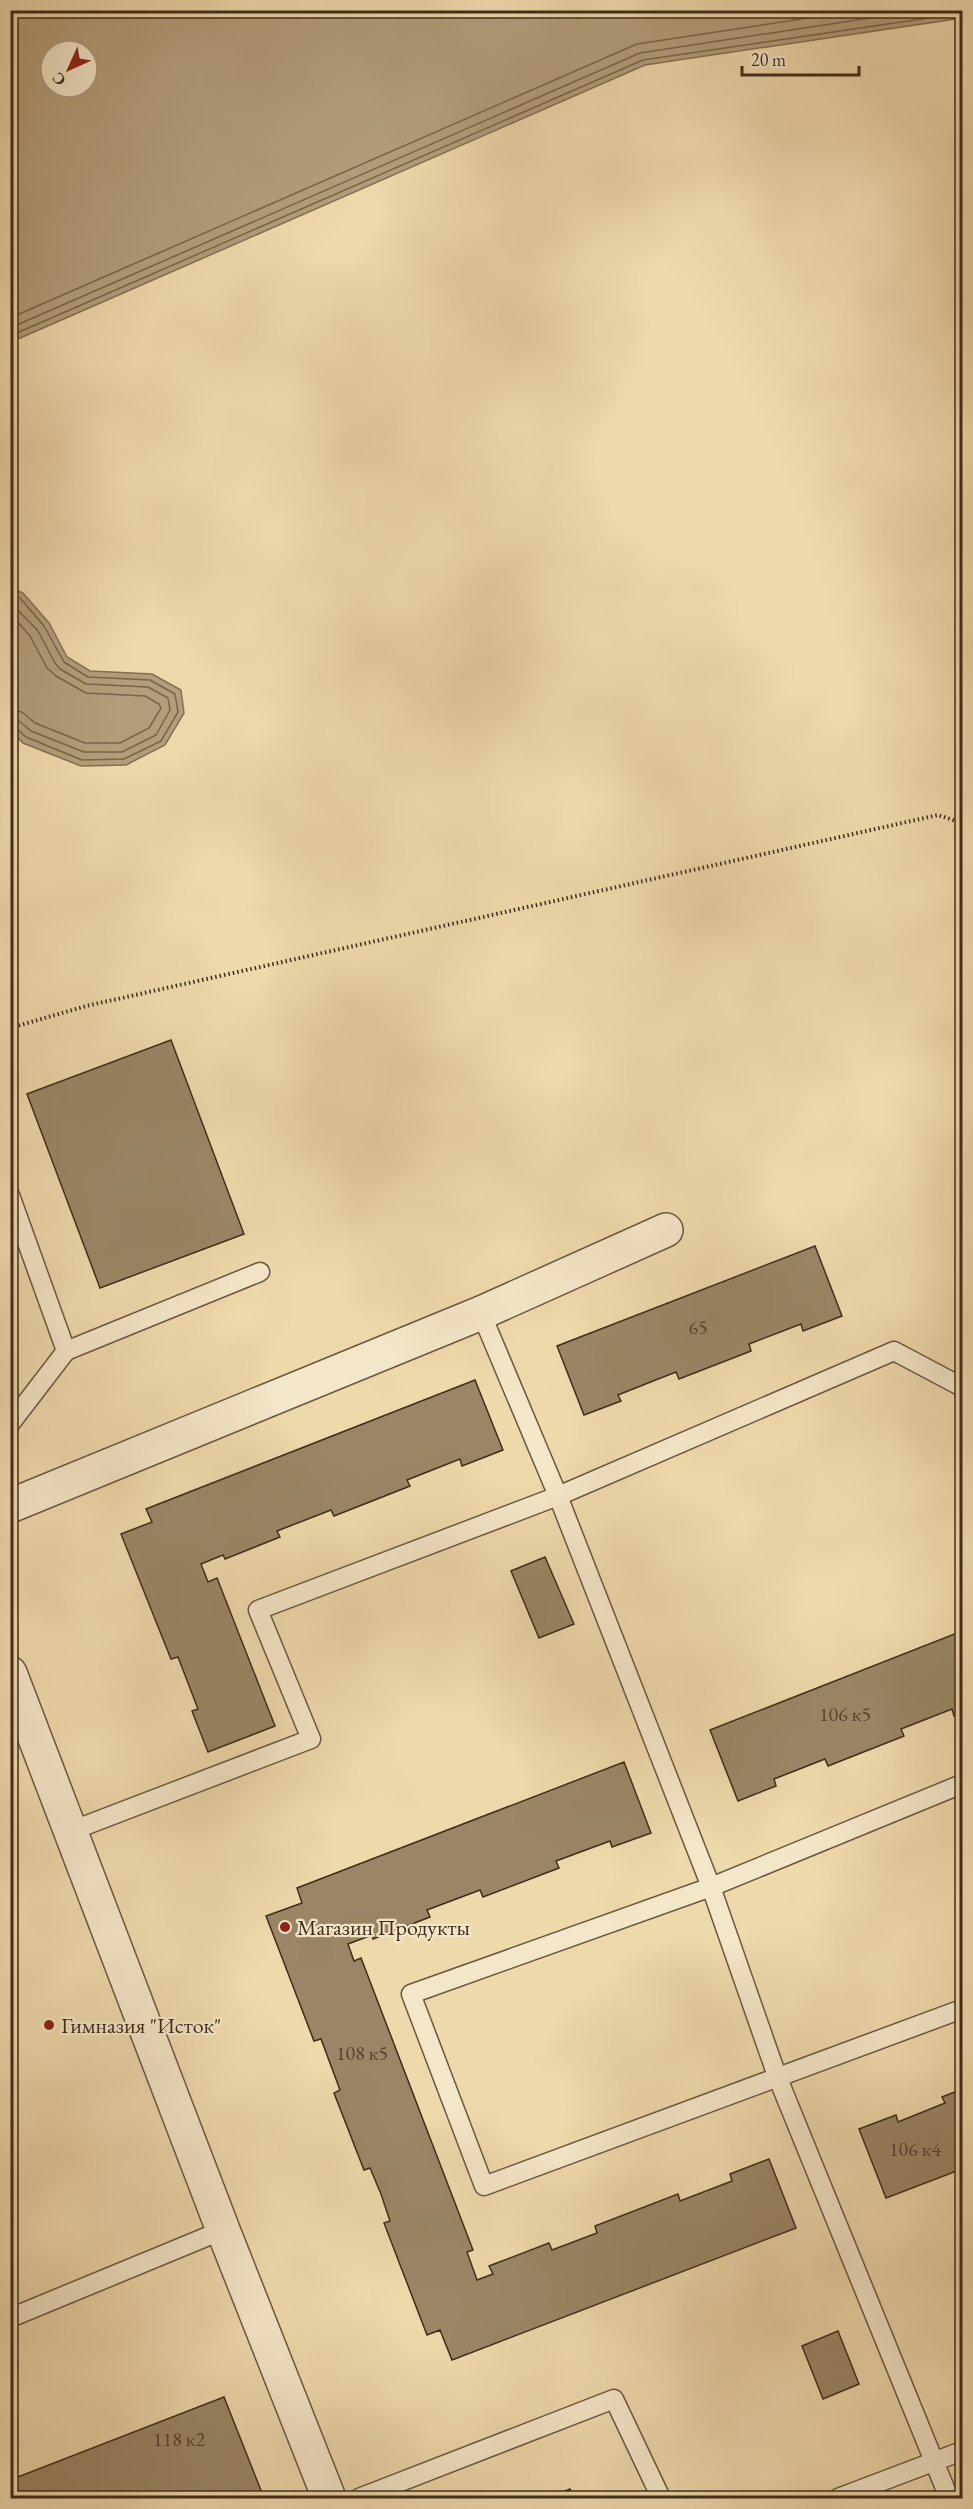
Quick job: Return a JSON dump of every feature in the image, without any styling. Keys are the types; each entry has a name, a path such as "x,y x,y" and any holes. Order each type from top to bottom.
{"street":[{"path":"10,1506 481,1313 666,1230"},
{"path":"10,1673 223,2230 329,2499"}],"lane":[{"path":"10,1195 66,1351"},
{"path":"10,1424 66,1351 260,1272"},
{"path":"481,1313 558,1496 711,1887 777,2076 949,2499"},
{"path":"71,1831 311,1739 258,1610 558,1496 894,1351 963,1387"},
{"path":"963,1784 711,1887 411,1994 484,2186 963,2009"},
{"path":"10,2318 223,2230"},
{"path":"359,2499 614,2399 661,2499"},
{"path":"838,2499 963,2451"}],"path":[{"path":"10,1028 86,1006 938,815 963,823"}],"water":[{"path":"11,10 962,10 962,18 645,65 11,342"},
{"path":"10,587 23,593 49,623 67,657 90,671 152,674 181,690 184,713 165,745 126,765 81,766 23,743 11,731"}],"building":[{"path":"171,1040 244,1234 100,1288 27,1094"},
{"path":"815,1246 842,1316 803,1331 801,1324 749,1344 751,1351 679,1379 676,1372 618,1395 621,1401 584,1415 557,1346"},
{"path":"475,1380 503,1450 462,1466 460,1459 407,1480 410,1486 334,1516 331,1510 277,1531 280,1537 225,1559 223,1555 201,1564 208,1582 217,1578 275,1726 208,1752 192,1711 198,1709 178,1657 171,1659 121,1534 152,1522 146,1509"},
{"path":"545,1557 574,1624 539,1638 511,1571"},
{"path":"962,1631 962,1713 954,1716 952,1709 901,1729 904,1736 828,1766 825,1759 774,1779 776,1786 738,1801 710,1730"},
{"path":"624,1762 651,1833 612,1847 610,1841 556,1861 559,1868 483,1897 480,1890 427,1910 430,1917 373,1939 372,1935 348,1944 354,1961 361,1958 473,2250 467,2252 477,2280 493,2274 489,2266 549,2243 552,2250 597,2233 595,2226 678,2194 680,2201 732,2181 730,2174 769,2159 796,2228 452,2360 440,2330 427,2335 384,2223 390,2221 381,2194 370,2168 364,2170 334,2093 340,2090 321,2039 314,2041 266,1916 302,1903 297,1888"},
{"path":"962,2089 962,2169 886,2198 859,2129 896,2115 898,2122 945,2103 942,2097"},
{"path":"838,2331 859,2384 823,2399 802,2346"},
{"path":"224,2397 264,2498 10,2498 10,2480"},
{"path":"570,2489 574,2498 548,2498"}],"place":[{"name":"Магазин Продукты","path":"285,1927"},
{"name":"Гимназия \"Исток\"","path":"49,2025"}]}
